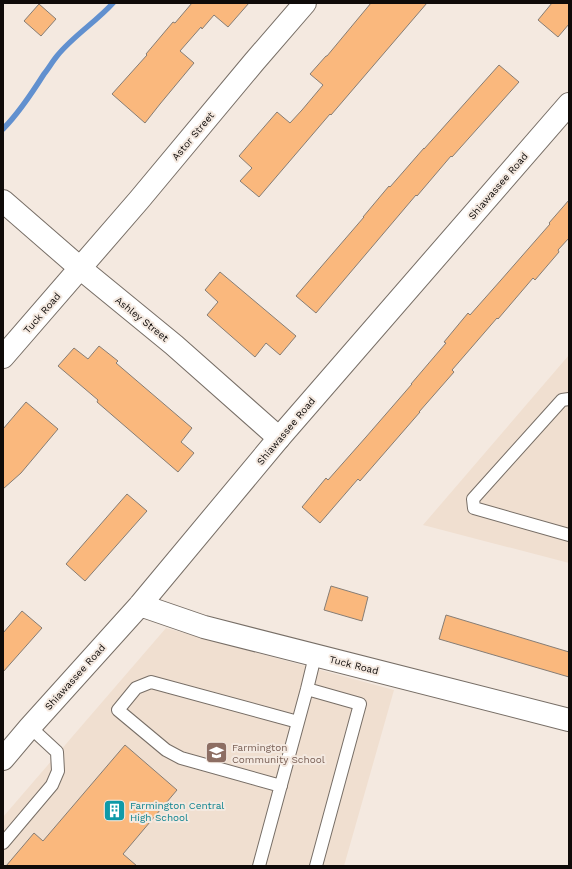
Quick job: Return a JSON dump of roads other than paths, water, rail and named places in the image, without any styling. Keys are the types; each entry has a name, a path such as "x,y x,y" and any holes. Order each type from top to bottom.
{"street":[{"name":"Astor Street","path":"80,268 305,3"},
{"name":"Shiawassee Road","path":"3,759 140,605 279,438 569,104"},
{"name":"Ashley Street","path":"3,201 80,268 174,345 279,438"},
{"name":"Tuck Road","path":"3,357 80,268"},
{"name":"Tuck Road","path":"140,605 204,627 569,720"}],"lane":[{"path":"569,399 562,400 474,499 474,508 569,535"},
{"path":"259,866 315,656"},
{"path":"281,786 180,758 166,750 118,710 136,688 151,682 298,722"},
{"path":"307,689 360,704 316,866"},
{"path":"3,843 52,785 58,771 57,752 30,727"}],"waterway":[{"path":"3,129 20,110 63,49 113,3"}],"place":[{"name":"Farmington Community School","path":"217,753"},
{"name":"Farmington Central High School","path":"114,811"}]}
